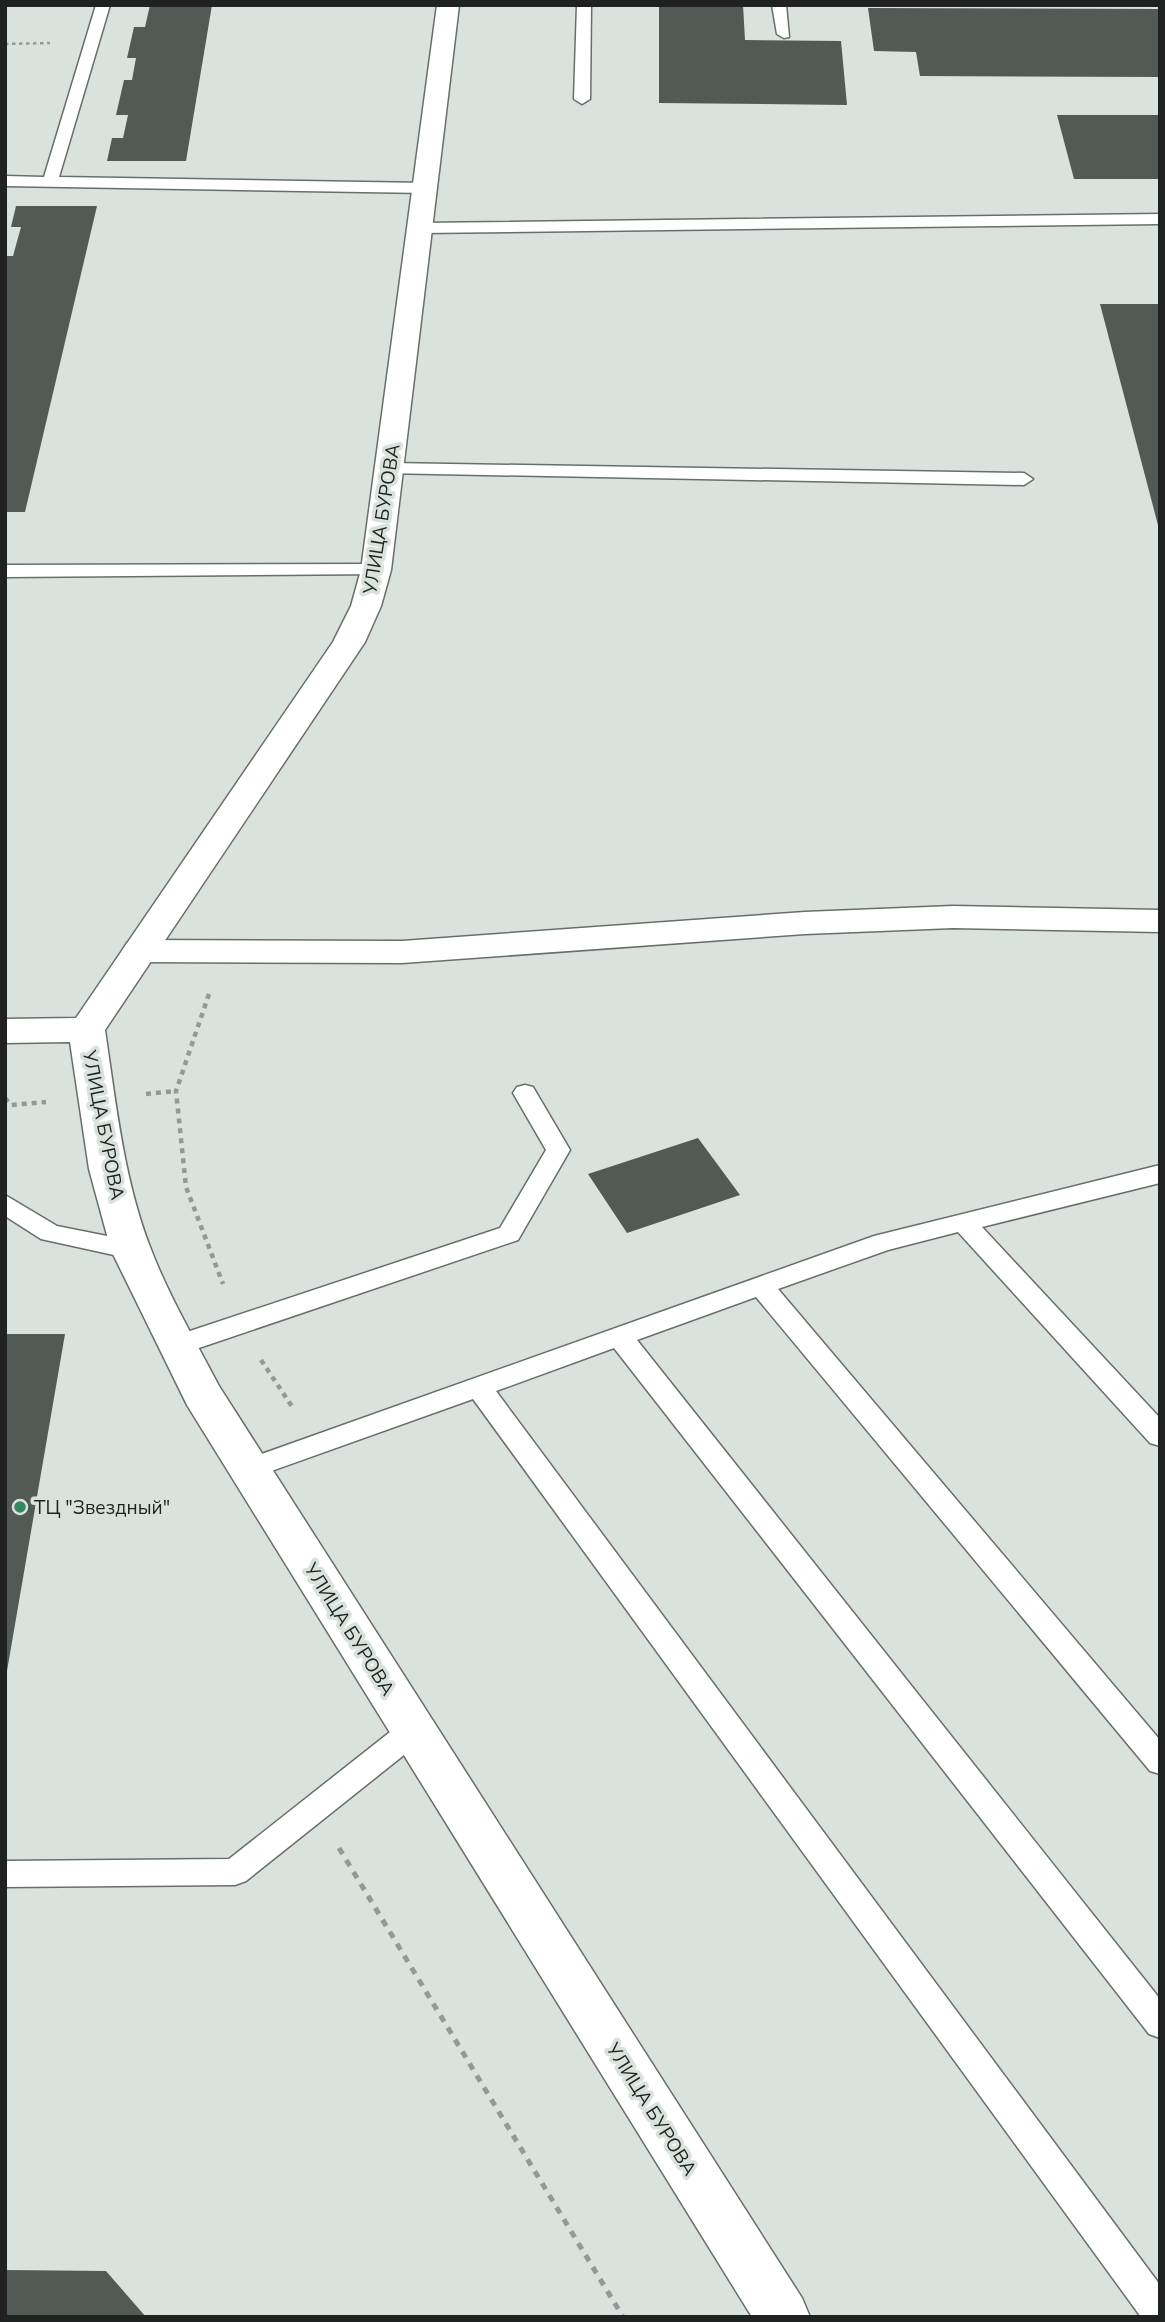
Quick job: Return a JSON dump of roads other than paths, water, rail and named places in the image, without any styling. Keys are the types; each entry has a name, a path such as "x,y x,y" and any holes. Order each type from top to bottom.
{"main road":[{"name":"УЛИЦА БУРОВА","path":"448,5 390,469 376,570 366,606 349,642 87,1030 109,1171 132,1250 202,1394 783,2317"},
{"path":"140,951 402,952 805,923 953,917 1160,921"},
{"path":"5,1031 87,1030"}],"lane":[{"path":"50,182 103,5"},
{"path":"582,99 584,5"},
{"path":"779,5 784,34"},
{"path":"5,181 426,188"},
{"path":"421,228 1160,219"},
{"path":"390,469 1024,479"},
{"path":"5,571 376,570"},
{"path":"178,1345 509,1234 558,1150 526,1093"},
{"path":"249,1469 883,1242 1155,1181"},
{"path":"5,1203 50,1233 132,1250"},
{"path":"963,1222 1160,1436"},
{"path":"761,1286 1160,1762"},
{"path":"619,1336 1160,2024"},
{"path":"478,1387 1160,2314"},
{"path":"5,1874 235,1872 414,1730"}],"place":[{"name":"ТЦ \"Звездный\"","path":"20,1507"}]}
